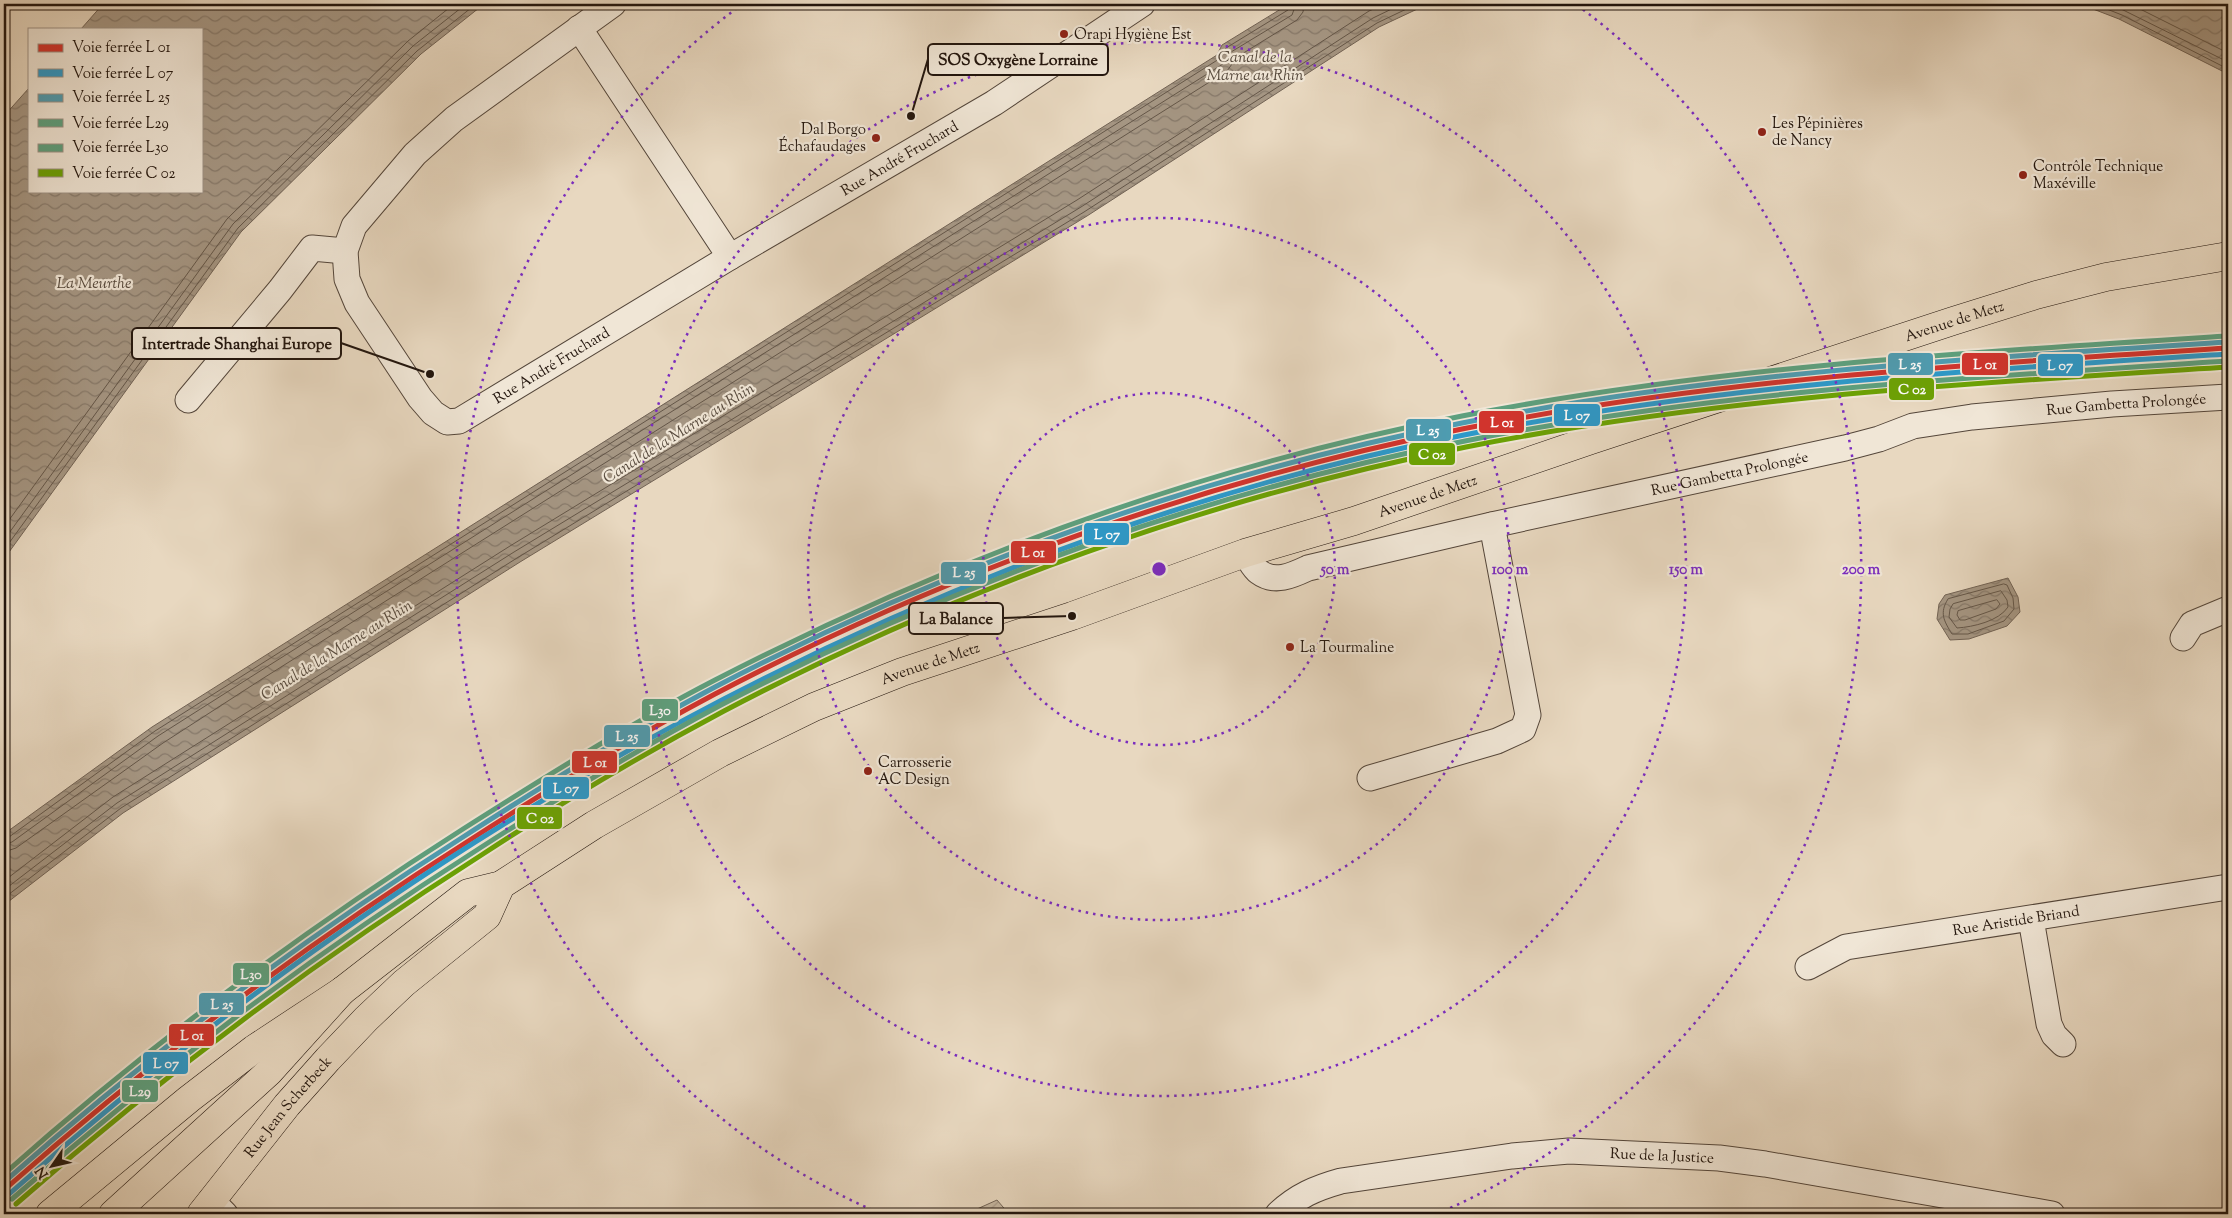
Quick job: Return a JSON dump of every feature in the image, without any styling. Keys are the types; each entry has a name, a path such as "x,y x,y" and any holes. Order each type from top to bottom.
{"main road":[{"name":"Avenue de Metz","path":"501,885 594,825 720,752 814,707 902,672 1072,616 1245,553 1354,521 1624,429 1952,321 2036,295 2106,277 2228,256"},
{"path":"50,1214 189,1099 254,1049 342,991 468,893 501,885"},
{"name":"Rue Jean Scherbeck","path":"212,1210 293,1098 382,1003 442,950 487,916 501,885"},
{"path":"113,1214 268,1072 342,991"}],"street":[{"name":"Rue André Fruchard","path":"613,4 454,119 415,154 354,226 345,251 347,279 357,303 420,398 434,413 447,422 459,421 730,257 994,103 1142,4"},
{"path":"579,28 730,257"},
{"path":"188,400 280,290 312,248 345,251"},
{"name":"Rue Gambetta Prolongée","path":"1245,553 1258,572 1275,578 1287,578 1308,568 1492,525 1845,448 1879,439 1914,426 1972,417 2102,405 2228,397"},
{"path":"1370,778 1496,741 1523,729 1528,715 1492,525"},
{"path":"2183,638 2192,624 2228,610"},
{"name":"Rue Aristide Briand","path":"1808,967 1846,947 2031,919 2228,886"},
{"path":"2031,919 2049,1024 2054,1035 2063,1044"},
{"name":"Rue de la Justice","path":"1278,1214 1298,1197 1318,1187 1341,1181 1512,1156 1568,1151 1622,1152 1738,1160 2052,1214"}],"shaded area":[{"path":"997,1200 1009,1214 966,1214"}],"water":[{"name":"La Meurthe","path":"103,4 484,4 421,54 241,232 4,559 4,116 28,89 28,192 202,192 202,28 82,28"},
{"name":"Canal de la Marne au Rhin","path":"1289,4 1428,4 1379,27 1087,216 520,562 123,813 4,905 4,834 152,727 1217,55 1222,45"},
{"path":"2080,4 2228,4 2228,74 2119,19"},
{"path":"2008,578 2018,597 2020,612 2007,626 1969,639 1950,640 1937,619 1939,604 1945,595"}],"transit line":[{"path":"4,1182 58,1135 170,1044 285,958 343,916 525,798 587,759 715,687 894,601 986,563 1079,528 1269,469 1365,444 1462,423 1557,406 1652,391 1844,370 1940,361 2228,342"},
{"path":"4,1190 173,1049 290,961 411,878 503,819 623,745 715,694 804,649 894,608 986,570 1079,535 1174,503 1269,475 1365,450 1462,429 1557,412 1652,398 1844,376 1940,367 2228,348"},
{"path":"8,1195 167,1062 333,937 507,822 686,719 873,627 1064,548 1262,484 1464,435 1558,418 1653,404 1845,382 1940,373 2228,354"},
{"path":"16,1204 185,1064 301,977 422,894 542,816 632,762 724,711 902,625 993,587 1086,552 1179,521 1274,493 1370,468 1466,447 1560,430 1750,404 1846,394 2228,367"}],"rail line":[{"name":"L30","path":"4,1174 114,1081 227,992 343,908 556,771 619,733 715,680 804,636 894,595 986,557 1079,522 1173,490 1269,462 1365,437 1462,416 1557,399 1747,373 1939,355 2227,336"},
{"name":"L29","path":"12,1199 124,1104 239,1014 358,929 509,829 629,756 721,705 899,619 991,581 1084,546 1178,515 1273,487 1369,462 1465,441 1559,424 1749,398 1845,388 2036,373 2228,361"}],"place":[{"name":"Orapi Hygiène Est","path":"1064,34"},
{"name":"SOS Oxygène Lorraine","path":"911,116"},
{"name":"Les Pépinières de Nancy","path":"1762,132"},
{"name":"Dal Borgo Échafaudages","path":"876,138"},
{"name":"Contrôle Technique Maxéville","path":"2023,175"},
{"name":"Intertrade Shanghai Europe","path":"430,374"},
{"name":"La Balance","path":"1072,616"},
{"name":"La Tourmaline","path":"1290,647"},
{"name":"Carrosserie AC Design","path":"868,771"}]}
